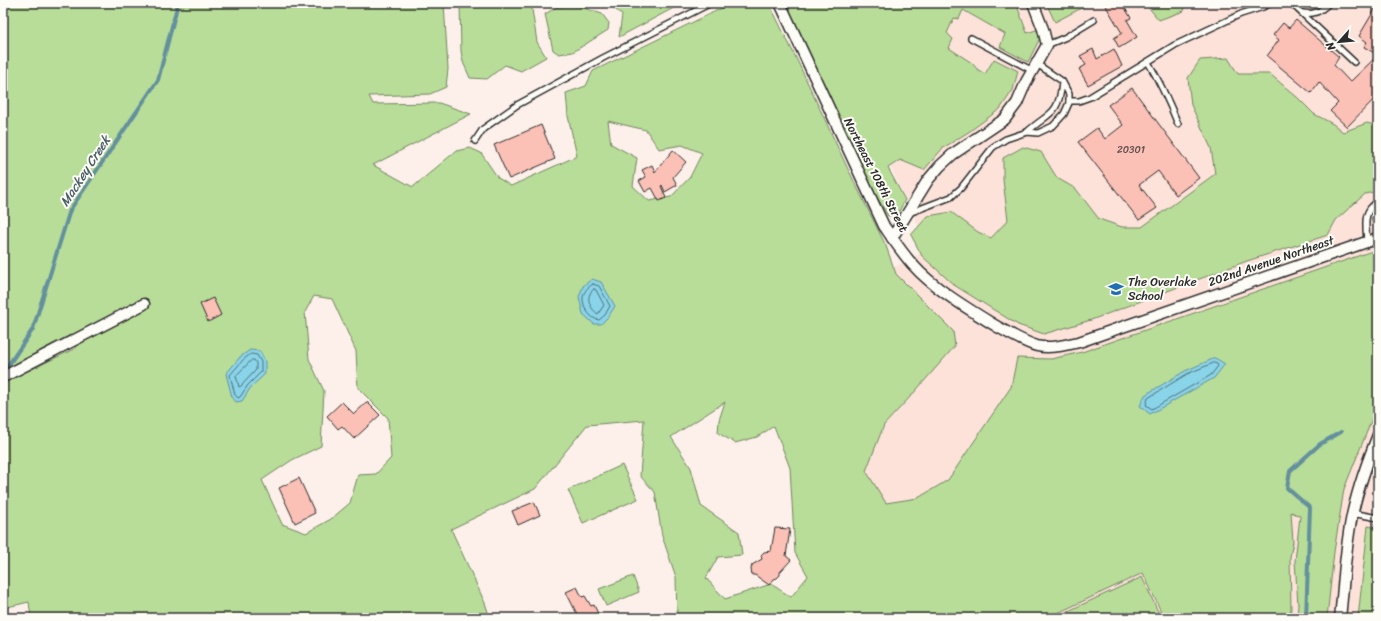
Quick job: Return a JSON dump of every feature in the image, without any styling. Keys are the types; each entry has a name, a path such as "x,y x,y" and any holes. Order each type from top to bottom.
{"street":[{"name":"Northeast 108th Street","path":"780,3 878,212 892,238 912,265 925,277 979,315 1024,341 1038,346 1060,346"},
{"path":"892,238 928,180 953,154 1005,119 1017,103 1026,82 1047,45 1043,29 1033,3"},
{"name":"202nd Avenue Northeast","path":"1060,346 1079,342 1378,238"},
{"path":"3,377 144,304"},
{"path":"1340,618 1352,513 1360,483 1378,435"}],"lane":[{"path":"475,141 483,129 518,105 603,58 711,3"},
{"path":"1069,101 1079,101 1090,98 1175,45 1241,14 1271,3"},
{"path":"1291,3 1354,62"},
{"path":"1302,12 1310,14 1322,10 1329,3"},
{"path":"1047,45 1066,37 1094,20"},
{"path":"971,38 996,53 1035,67 1062,81 1069,94 1069,101 1064,114 1053,126 1038,133 1027,132"},
{"path":"1148,62 1159,79 1178,124"},
{"path":"908,213 951,197 962,188 993,147 1006,139 1027,132 1053,113 1058,103 1062,81"},
{"path":"1367,242 1367,212 1372,205 1378,202"},
{"path":"1352,513 1378,518"},
{"path":"640,618 651,618"}],"shaded area":[{"name":"The Overlake School","path":"813,3 1378,3 1378,618 917,618 778,328 929,249"}],"green space":[{"path":"3,3 444,3 448,69 446,87 430,94 369,96 373,104 439,103 471,114 373,165 413,187 456,151 470,148 481,153 498,178 511,186 577,156 568,116 566,93 586,86 593,71 732,3 769,3 886,246 896,274 953,331 955,346 884,425 866,471 886,503 918,498 948,480 1011,387 1017,358 1051,359 1082,352 1378,249 1378,404 1344,489 1334,552 1327,618 1297,618 1298,605 1295,561 1300,516 1291,512 1293,542 1290,557 1290,618 1164,618 1143,573 1047,618 677,618 676,577 662,536 655,492 640,476 644,420 587,425 535,489 451,529 485,603 490,618 31,618 29,602 3,608 3,383 76,348 70,335 3,370","holes":["608,121 646,130 659,149 682,145 702,153 690,177 671,197 649,201 633,186 637,158 611,144","314,296 332,299 356,351 358,388 388,418 391,458 376,474 358,475 350,503 331,519 306,533 282,524 262,480 292,460 321,446 324,391 309,359 305,312","725,402 719,420 718,433 735,443 757,437 774,426 790,468 795,553 808,576 791,597 771,584 725,599 706,578 718,557 742,555 739,532 701,506 691,468 671,437"]},
{"path":"460,3 531,3 537,42 546,57 521,71 505,65 487,79 470,78 463,62 461,51"},
{"path":"603,3 683,3 619,37 622,15 609,4"},
{"path":"785,3 1016,3 1027,33 1039,29 1039,40 1028,62 1000,47 1005,34 963,10 959,19 954,18 947,33 953,39 949,48 972,63 977,69 985,74 994,59 1018,71 1013,90 1000,109 970,131 943,148 924,170 900,160 888,168 905,200 897,215 888,216 875,194"},
{"path":"1046,3 1091,3 1055,22"},
{"path":"1148,3 1186,3 1184,11 1159,20 1149,8"},
{"path":"575,5 602,14 609,23 608,30 573,52 559,54 553,50 545,14 557,7"},
{"path":"1228,58 1238,74 1270,74 1314,114 1333,124 1343,132 1367,123 1378,126 1378,191 1365,194 1336,220 1328,235 1247,261 1091,320 1044,334 1018,325 954,285 922,256 911,235 928,216 951,212 978,232 991,238 1008,220 1003,180 1003,158 1023,147 1041,152 1057,178 1076,189 1099,219 1122,227 1142,227 1215,174 1211,148 1191,105 1188,78 1200,60"},
{"path":"1378,210 1378,226 1374,227 1371,219"},
{"path":"622,465 638,499 583,523 568,490"},
{"path":"1368,526 1378,528 1378,618 1358,618"},
{"path":"633,576 639,592 606,606 599,589"},
{"path":"1142,577 1161,618 1053,618"}],"water":[{"path":"592,279 601,282 615,306 608,317 601,324 594,324 583,314 579,297 583,286"},
{"path":"250,350 260,351 265,361 265,374 251,387 242,401 236,402 232,397 226,374 240,357"},
{"path":"1215,358 1225,364 1214,378 1150,414 1140,406 1145,395 1185,371"}],"building":[{"path":"1104,3 1122,3 1131,18 1127,20 1137,37 1119,48 1114,38 1122,33"},
{"path":"1378,4 1378,55 1364,47 1367,42 1359,36"},
{"path":"1296,20 1339,57 1334,65 1350,82 1378,55 1378,95 1347,127 1330,111 1338,103 1319,82 1311,93 1267,56 1279,40 1273,35 1283,23 1289,28"},
{"path":"1093,49 1097,59 1114,49 1122,66 1088,85 1079,69 1086,65 1080,56"},
{"path":"1132,88 1199,178 1176,195 1158,171 1139,185 1157,208 1139,220 1078,142 1097,128 1105,139 1123,125 1108,105"},
{"path":"541,125 555,159 509,179 494,145"},
{"path":"673,150 686,162 673,177 677,185 665,192 662,185 661,186 666,198 659,201 652,188 645,192 639,181 646,177 642,170 652,165 655,172"},
{"path":"213,298 221,315 208,322 200,304"},
{"path":"342,402 354,414 367,402 380,415 354,439 342,426 338,429 327,416"},
{"path":"299,478 315,513 295,523 279,488"},
{"path":"534,502 540,515 518,525 512,511"},
{"path":"775,528 790,529 786,556 791,560 780,572 780,575 769,585 755,575 752,575 751,569 752,565 762,559 761,555 764,552 771,551"},
{"path":"577,587 582,597 585,596 591,606 594,605 600,618 579,618 566,592"}],"waterway":[{"name":"Mackey Creek","path":"3,373 33,329 70,210 158,80 178,3"},
{"path":"1306,618 1310,508 1287,488 1290,471 1320,444 1341,432"}],"place":[{"name":"The Overlake School","path":"1116,289"}]}
